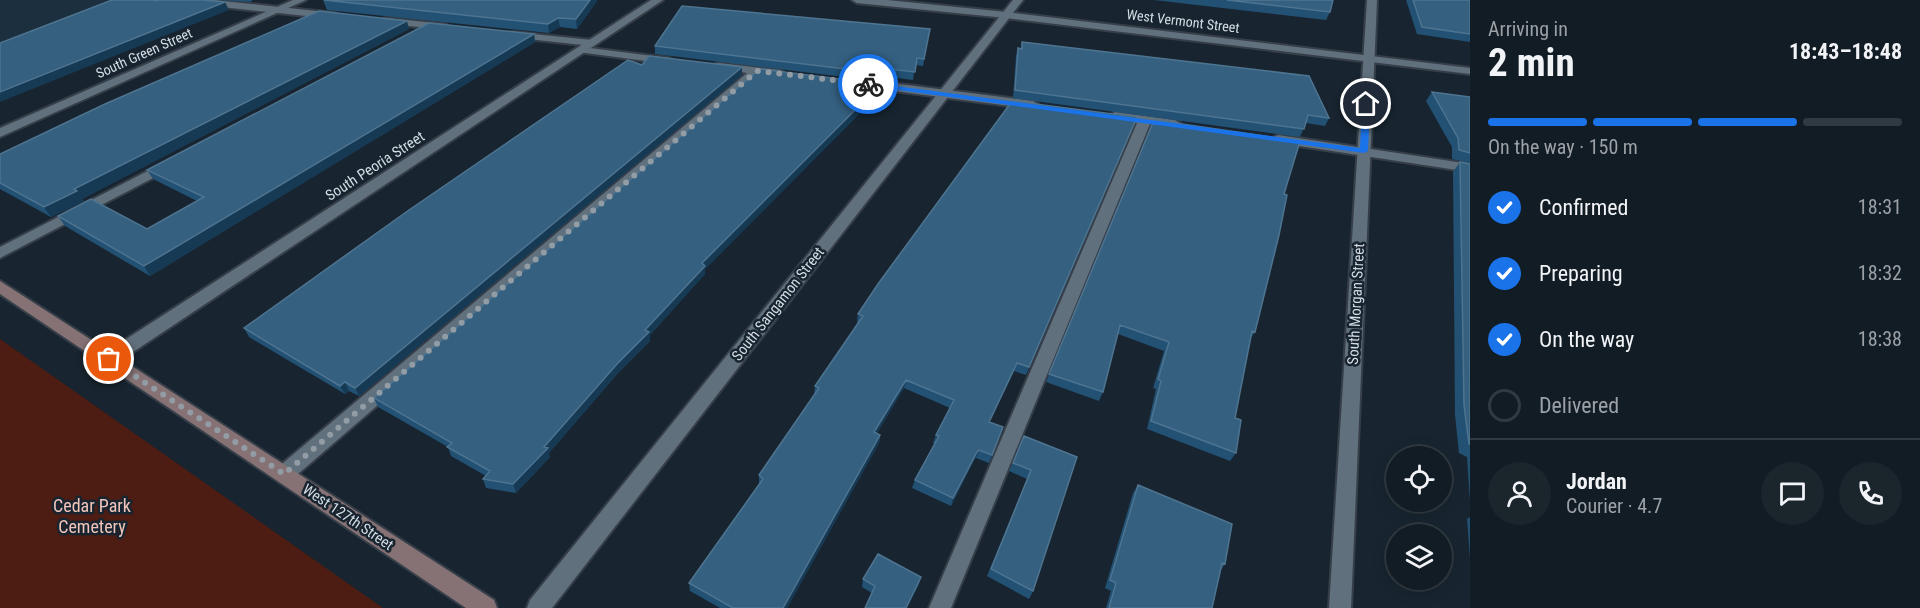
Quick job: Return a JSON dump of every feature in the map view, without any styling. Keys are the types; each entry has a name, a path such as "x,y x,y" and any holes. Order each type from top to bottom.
{"main road":[{"name":"West 127th Street","path":"0,286 486,608"}],"street":[{"path":"184,0 351,17"},
{"name":"South Green Street","path":"0,133 301,0"},
{"name":"South Peoria Street","path":"109,359 658,0"},
{"name":"West Vermont Street","path":"857,0 1006,15 1470,71"},
{"name":"South Sangamon Street","path":"538,608 1018,0"},
{"name":"South Morgan Street","path":"1340,608 1372,0"},
{"path":"373,20 452,28"},
{"path":"408,37 429,26"},
{"path":"497,33 679,62"},
{"path":"701,64 792,75"},
{"path":"284,474 757,71"},
{"path":"840,81 1051,108"},
{"path":"1098,114 1190,126"},
{"path":"940,608 1145,120"},
{"path":"1270,137 1470,168"},
{"path":"0,253 186,154"}],"shaded area":[{"path":"0,0 125,0 0,48"}],"green space":[{"name":"Cedar Park Cemetery","path":"0,339 383,608 0,608"}],"building":[{"path":"112,0 225,2 0,92 0,43"},
{"path":"324,0 590,0 576,19 558,18 548,24"},
{"path":"1227,0 1333,0 1330,12"},
{"path":"1413,0 1470,0 1470,34 1422,27"},
{"path":"682,6 930,29 924,59 917,58 915,72 889,69 887,74 655,46"},
{"path":"319,11 407,21 74,189 77,191 44,207 0,183 0,154 105,104"},
{"path":"429,23 534,34 144,266 58,216 91,199 147,229 204,197 147,170"},
{"path":"1022,42 1309,76 1329,118 1308,115 1304,129 1015,90 1018,48 1022,49"},
{"path":"649,56 742,67 355,388 345,382 340,386 244,328 409,210 628,60 642,65"},
{"path":"760,69 881,84 702,263 705,266 645,330 649,332 617,364 544,447 548,448 513,484 483,479 490,471 447,447 452,443 374,398"},
{"path":"1432,92 1470,97 1470,153 1459,150 1458,138"},
{"path":"1012,101 1137,117 1029,367 1017,363 989,422 1003,427 992,455 979,450 977,452 953,498 915,480 939,436 936,435 954,400 906,380 874,432 880,435 783,608 733,608 689,583 763,479 759,475 819,388 815,386 863,316 858,314 878,284"},
{"path":"1154,120 1300,141 1284,194 1287,195 1279,235 1255,332 1252,331 1235,418 1241,420 1236,453 1151,421 1161,381 1158,379 1169,342 1120,325 1103,392 1049,374"},
{"path":"1460,162 1470,164 1470,444 1464,405"},
{"path":"1024,436 1077,457 1033,591 991,569 1031,470 1013,463"},
{"path":"1138,485 1232,524 1225,564 1222,563 1212,608 1109,608 1116,583 1110,580"},
{"path":"878,554 921,577 906,608 865,608 875,586 863,579"}],"way so far":[{"path":"109,359 284,474 757,71 868,84"}],"route":[{"path":"868,84 1364,151 1366,104"}]}
